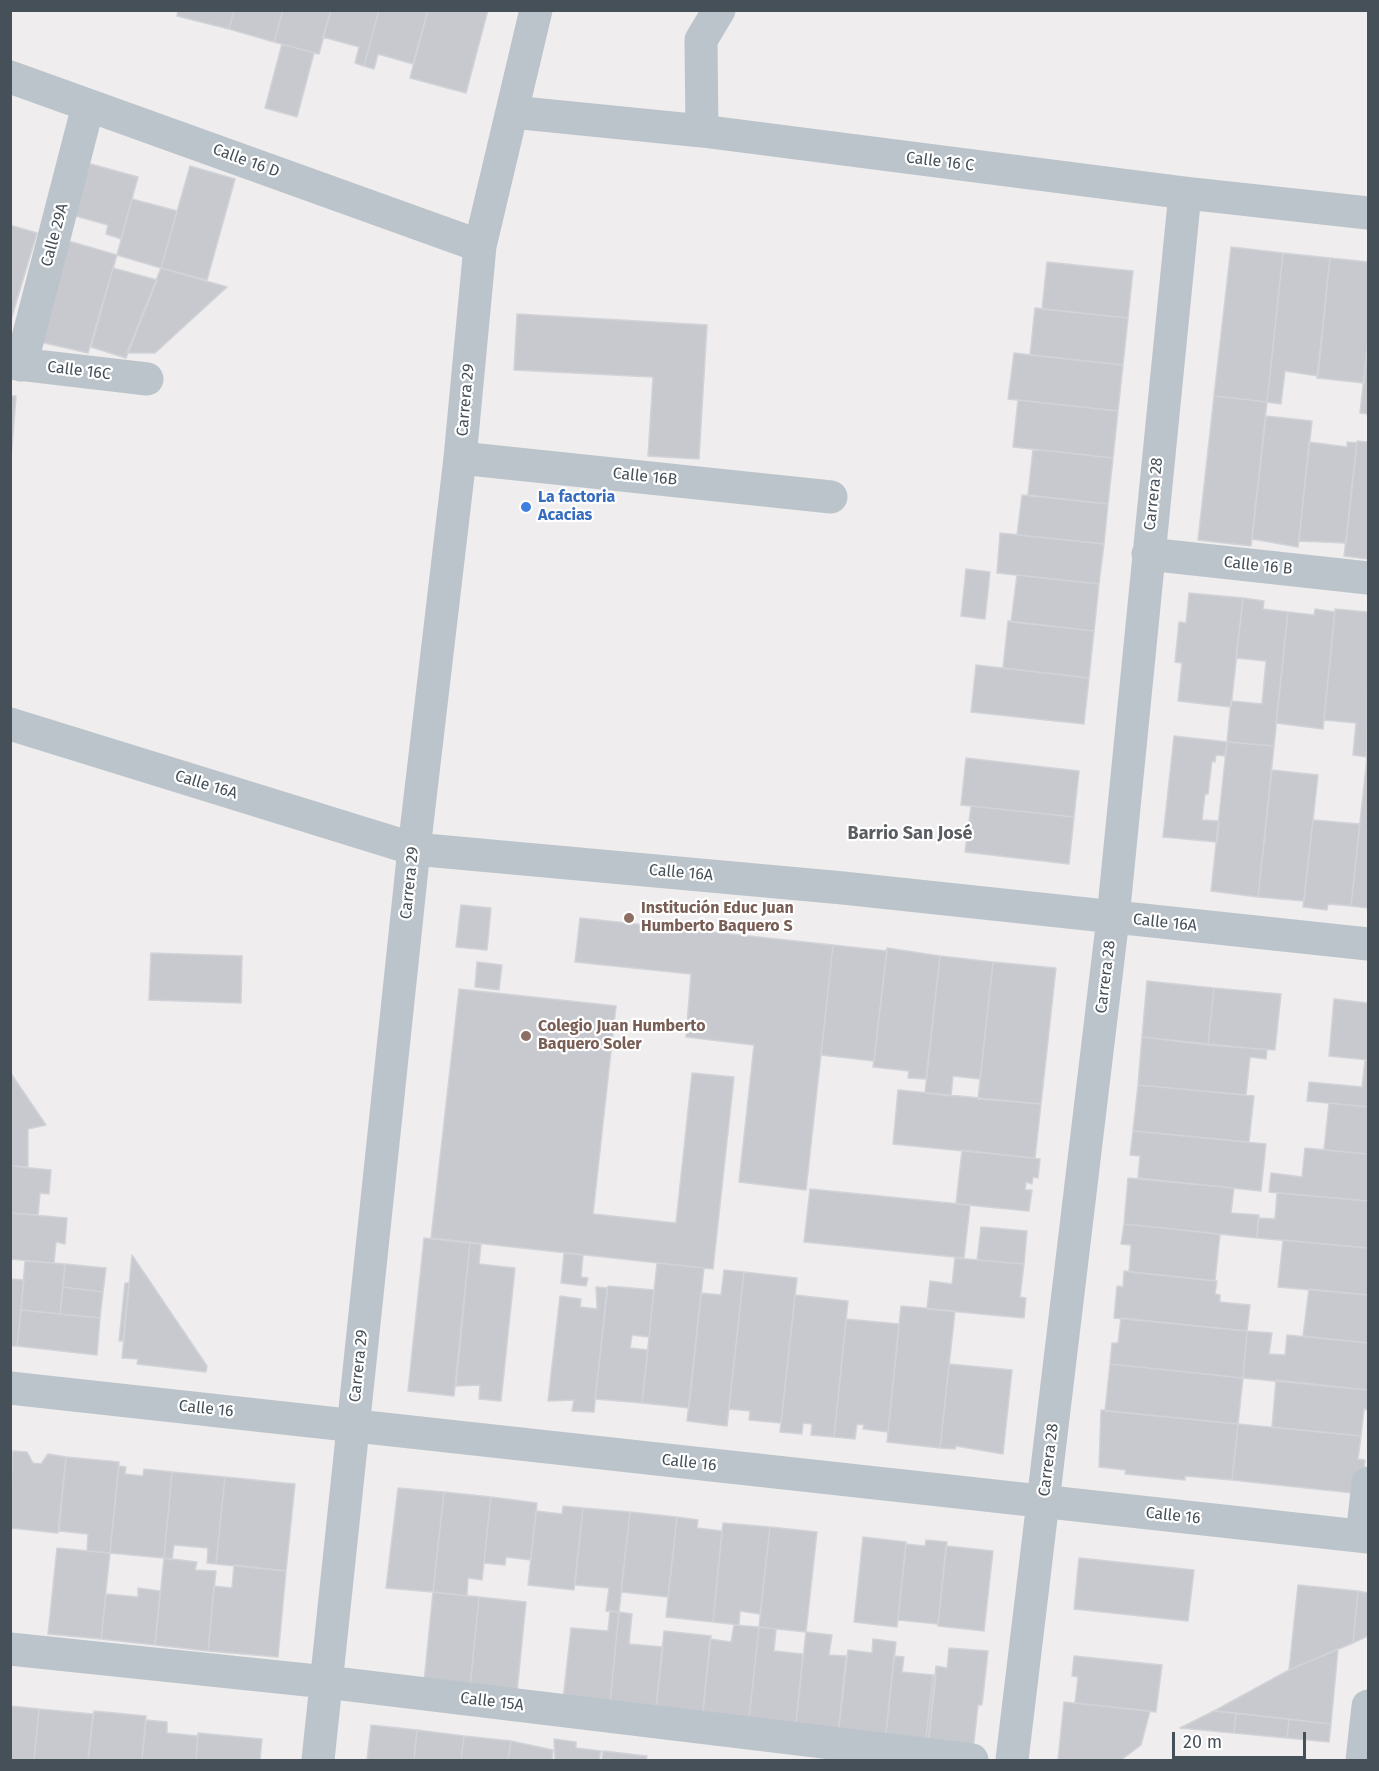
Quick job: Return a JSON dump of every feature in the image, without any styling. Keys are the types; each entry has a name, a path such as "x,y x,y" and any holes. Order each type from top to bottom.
{"street":[{"name":"Carrera 29","path":"318,1761 414,849 460,458 480,246 536,10"},
{"path":"702,131 701,40 719,10"},
{"name":"Calle 16 D","path":"10,77 480,246"},
{"name":"Calle 29A","path":"16,364 88,106"},
{"name":"Calle 16 C","path":"512,112 702,131 1185,193 1368,213"},
{"name":"Carrera 28","path":"1012,1761 1113,918 1185,193"},
{"name":"Calle 16C","path":"16,364 147,379"},
{"name":"Calle 16B","path":"460,458 831,497"},
{"name":"Calle 16 B","path":"1148,554 1368,578"},
{"name":"Calle 16A","path":"10,724 414,849 843,888 1368,944"},
{"name":"Calle 16","path":"10,1388 1044,1503 1365,1536"},
{"path":"1365,1536 1368,1483"},
{"name":"Calle 15A","path":"10,1649 326,1682 972,1761"},
{"path":"1362,1761 1368,1706"}],"building":[{"path":"178,10 234,10 229,29 177,16"},
{"path":"234,10 283,10 274,42 229,29"},
{"path":"283,10 331,10 319,54 274,42"},
{"path":"331,10 379,10 364,66 355,63 359,47 323,37"},
{"path":"379,10 428,10 413,64 378,54 374,69 364,66"},
{"path":"428,10 488,10 466,93 410,78"},
{"path":"282,44 314,53 297,117 265,108"},
{"path":"87,163 138,177 121,239 106,234 108,225 72,215"},
{"path":"190,166 235,179 207,280 161,268"},
{"path":"132,199 177,211 161,268 117,255"},
{"path":"10,225 37,233 10,323"},
{"path":"65,240 117,255 88,353 36,341"},
{"path":"1231,247 1283,253 1267,402 1214,396"},
{"path":"1283,253 1330,258 1318,376 1285,371 1281,404 1267,402"},
{"path":"1330,258 1368,262 1368,340 1364,383 1317,378"},
{"path":"1047,262 1133,271 1128,318 1042,309"},
{"path":"113,268 157,280 126,358 91,347"},
{"path":"161,268 227,287 155,353 127,353"},
{"path":"1035,308 1128,318 1123,365 1030,355"},
{"path":"517,314 707,325 699,459 648,456 653,377 514,370"},
{"path":"1368,340 1368,414 1360,413"},
{"path":"1014,353 1123,365 1118,411 1008,399"},
{"path":"10,396 16,396 10,472"},
{"path":"1214,396 1267,402 1251,546 1198,540"},
{"path":"1018,400 1118,411 1113,458 1013,447"},
{"path":"1266,416 1312,421 1298,547 1252,539"},
{"path":"1357,441 1368,442 1368,559 1344,556"},
{"path":"1309,442 1347,447 1347,442 1357,443 1346,543 1299,541"},
{"path":"1033,449 1113,458 1108,504 1028,495"},
{"path":"1022,495 1108,504 1104,544 1017,535"},
{"path":"1000,533 1104,544 1099,584 997,573"},
{"path":"966,569 990,572 985,619 961,616"},
{"path":"1017,575 1099,584 1094,631 1011,622"},
{"path":"1189,593 1243,598 1231,707 1178,701 1182,663 1175,662 1179,622 1186,623"},
{"path":"1243,598 1264,601 1263,609 1288,612 1274,746 1227,742 1231,701 1262,704 1266,661 1236,658"},
{"path":"1315,609 1335,612 1323,729 1276,723 1288,612 1314,615"},
{"path":"1335,609 1368,612 1367,757 1353,755 1356,723 1324,720"},
{"path":"1008,621 1094,631 1089,678 1003,668"},
{"path":"976,665 1089,678 1084,724 971,712"},
{"path":"1174,736 1227,742 1225,756 1216,755 1215,762 1212,761 1202,820 1219,821 1217,842 1163,837"},
{"path":"1227,742 1274,746 1258,897 1211,891"},
{"path":"1368,757 1368,908 1351,906"},
{"path":"966,758 1079,771 1074,817 961,805"},
{"path":"1272,770 1318,775 1304,901 1258,897"},
{"path":"971,806 1074,817 1069,864 965,852"},
{"path":"1313,820 1360,824 1351,906 1328,904 1327,910 1303,907"},
{"path":"461,905 491,908 487,950 456,947"},
{"path":"580,918 833,945 806,1190 739,1182 754,1045 686,1037 691,974 575,962"},
{"path":"833,945 887,951 874,1061 821,1055"},
{"path":"887,948 940,956 926,1079 908,1078 909,1071 873,1067"},
{"path":"151,953 242,956 241,1003 149,1000"},
{"path":"940,956 993,962 980,1079 953,1076 951,1096 925,1093"},
{"path":"477,962 502,965 499,990 475,987"},
{"path":"993,962 1056,968 1041,1104 978,1099"},
{"path":"1147,981 1214,988 1208,1045 1142,1037"},
{"path":"1214,988 1281,994 1275,1050 1208,1045"},
{"path":"459,989 616,1006 593,1214 676,1223 692,1073 734,1077 713,1269 431,1238"},
{"path":"1334,999 1368,1003 1368,1060 1329,1056"},
{"path":"1142,1037 1267,1050 1266,1059 1250,1057 1246,1095 1138,1085"},
{"path":"1365,1060 1368,1060 1368,1107 1307,1101 1309,1082 1362,1087"},
{"path":"10,1072 46,1125 28,1129 28,1167 10,1166"},
{"path":"1138,1085 1254,1096 1249,1142 1133,1131"},
{"path":"898,1090 1041,1104 1035,1158 893,1144"},
{"path":"1329,1103 1368,1107 1368,1154 1324,1150"},
{"path":"1133,1131 1266,1144 1261,1191 1138,1178 1140,1156 1130,1155"},
{"path":"1305,1148 1368,1154 1368,1201 1269,1192 1271,1173 1302,1177"},
{"path":"962,1150 1040,1159 1038,1178 1033,1177 1032,1184 1026,1182 1025,1190 1032,1190 1029,1211 956,1204"},
{"path":"10,1166 51,1170 49,1194 40,1193 38,1215 10,1213"},
{"path":"1128,1178 1234,1188 1231,1213 1259,1215 1257,1238 1124,1224"},
{"path":"810,1189 970,1205 964,1258 804,1242"},
{"path":"1277,1193 1368,1201 1368,1248 1257,1238 1258,1218 1275,1219"},
{"path":"10,1213 67,1218 65,1244 56,1242 54,1263 10,1259"},
{"path":"1124,1224 1220,1234 1215,1281 1129,1272 1131,1245 1121,1244"},
{"path":"981,1227 1027,1231 1024,1264 977,1260"},
{"path":"424,1238 470,1243 454,1396 408,1391"},
{"path":"1283,1240 1368,1248 1368,1295 1278,1287"},
{"path":"470,1243 481,1244 479,1264 515,1268 501,1401 479,1399 480,1385 456,1386"},
{"path":"564,1253 583,1255 581,1277 588,1278 586,1286 561,1283"},
{"path":"132,1255 207,1366 206,1372 137,1364 138,1359 122,1358"},
{"path":"955,1258 1024,1264 1020,1297 1026,1298 1024,1318 927,1309 930,1281 952,1284"},
{"path":"25,1261 65,1264 60,1314 21,1310"},
{"path":"657,1263 704,1268 689,1408 642,1403"},
{"path":"65,1264 106,1268 103,1292 63,1287"},
{"path":"724,1270 744,1272 727,1426 687,1421 701,1293 721,1295"},
{"path":"1124,1271 1217,1281 1215,1294 1220,1295 1220,1302 1250,1305 1247,1331 1114,1318 1117,1286 1123,1287"},
{"path":"744,1272 797,1278 781,1423 749,1420 750,1411 729,1409"},
{"path":"10,1279 24,1280 17,1346 10,1346"},
{"path":"125,1283 129,1283 123,1341 119,1341"},
{"path":"608,1286 654,1290 649,1337 632,1335 630,1348 648,1350 642,1403 595,1399"},
{"path":"63,1287 103,1292 100,1318 60,1314"},
{"path":"596,1287 607,1288 594,1412 572,1411 574,1400 548,1401 560,1296 581,1299 580,1307 597,1309"},
{"path":"1309,1289 1368,1295 1368,1343 1303,1336"},
{"path":"795,1295 848,1301 834,1437 811,1435 812,1424 803,1423 802,1434 780,1432"},
{"path":"901,1306 955,1311 940,1448 887,1442"},
{"path":"21,1310 100,1318 97,1355 17,1346"},
{"path":"1121,1318 1247,1331 1243,1378 1110,1364 1112,1343 1118,1343"},
{"path":"846,1319 899,1324 888,1432 863,1429 864,1425 857,1424 855,1439 834,1437"},
{"path":"1247,1331 1272,1333 1269,1354 1285,1355 1287,1335 1368,1343 1368,1390 1243,1378"},
{"path":"949,1364 1012,1370 1003,1454 956,1446 955,1449 940,1448"},
{"path":"1110,1364 1243,1378 1238,1424 1105,1411"},
{"path":"1276,1380 1368,1390 1368,1410 1364,1409 1361,1436 1272,1427"},
{"path":"1101,1410 1238,1424 1232,1480 1185,1476 1185,1480 1125,1474 1126,1470 1099,1467"},
{"path":"1238,1424 1361,1436 1358,1459 1365,1460 1362,1494 1232,1480"},
{"path":"13,1451 27,1452 33,1463 41,1464 48,1454 66,1457 58,1533 10,1528"},
{"path":"66,1457 119,1462 110,1553 87,1551 88,1534 59,1531"},
{"path":"119,1466 126,1467 125,1474 143,1476 144,1469 172,1472 164,1558 110,1553"},
{"path":"172,1472 225,1477 216,1564 207,1563 208,1548 174,1545 172,1560 164,1558"},
{"path":"225,1477 295,1484 286,1571 216,1564"},
{"path":"398,1488 444,1492 433,1592 386,1588"},
{"path":"444,1492 491,1497 482,1580 468,1578 467,1596 433,1592"},
{"path":"491,1497 537,1503 531,1560 506,1557 505,1565 484,1563"},
{"path":"563,1506 583,1508 574,1590 528,1585 536,1511 562,1514"},
{"path":"583,1508 630,1512 619,1612 606,1611 609,1588 575,1585"},
{"path":"630,1512 677,1517 668,1597 621,1592"},
{"path":"677,1517 698,1520 697,1528 722,1531 713,1622 666,1617"},
{"path":"723,1523 770,1527 760,1614 740,1611 739,1625 713,1622"},
{"path":"770,1527 817,1532 806,1632 759,1627"},
{"path":"863,1537 906,1542 897,1627 854,1622"},
{"path":"926,1540 947,1542 938,1624 898,1620 906,1544 925,1546"},
{"path":"946,1546 993,1551 984,1631 938,1626"},
{"path":"57,1548 110,1553 101,1639 48,1634"},
{"path":"164,1558 197,1562 195,1570 216,1571 208,1651 155,1645"},
{"path":"1079,1558 1194,1570 1188,1621 1074,1609"},
{"path":"234,1565 286,1571 278,1657 208,1651 214,1586 232,1588"},
{"path":"1298,1585 1358,1591 1353,1643 1289,1670"},
{"path":"138,1588 160,1591 155,1645 101,1639 106,1594 138,1597"},
{"path":"1358,1591 1368,1593 1368,1636 1353,1643"},
{"path":"433,1592 479,1597 469,1697 423,1692"},
{"path":"479,1597 526,1602 516,1702 469,1697"},
{"path":"610,1611 619,1612 609,1712 563,1700 571,1628 608,1631"},
{"path":"619,1612 632,1614 629,1644 663,1647 655,1717 609,1712"},
{"path":"734,1625 759,1627 748,1727 702,1722 710,1639 731,1642"},
{"path":"759,1627 776,1629 774,1651 803,1654 795,1732 748,1727"},
{"path":"664,1631 711,1636 702,1722 655,1717"},
{"path":"806,1632 832,1635 829,1655 846,1656 838,1736 795,1732"},
{"path":"873,1639 896,1642 885,1742 838,1736 848,1650 872,1653"},
{"path":"949,1648 988,1651 982,1705 978,1705 973,1751 927,1752 936,1666 947,1668"},
{"path":"1338,1649 1331,1724 1214,1711 1289,1670"},
{"path":"894,1656 904,1657 902,1672 933,1675 925,1746 885,1742"},
{"path":"1074,1656 1162,1665 1156,1712 1075,1703 1078,1677 1072,1676"},
{"path":"933,1675 936,1676 928,1746 925,1746"},
{"path":"1064,1702 1150,1711 1141,1745 1121,1760 1058,1760"},
{"path":"10,1706 39,1709 34,1760 10,1760"},
{"path":"39,1709 93,1714 88,1760 34,1760"},
{"path":"94,1711 146,1716 142,1760 88,1760"},
{"path":"1214,1711 1236,1713 1234,1733 1180,1728"},
{"path":"1236,1713 1289,1719 1287,1738 1234,1733"},
{"path":"1289,1719 1331,1724 1329,1742 1287,1738"},
{"path":"146,1720 167,1722 167,1733 198,1736 196,1760 142,1760"},
{"path":"371,1725 417,1730 414,1760 367,1760"},
{"path":"417,1730 464,1736 461,1760 414,1760"},
{"path":"198,1733 262,1739 260,1760 196,1760"},
{"path":"464,1736 511,1741 508,1760 461,1760"},
{"path":"554,1739 576,1742 576,1748 601,1751 599,1760 555,1760"},
{"path":"511,1741 553,1750 552,1760 508,1760"},
{"path":"603,1751 647,1756 646,1760 602,1760"}],"place":[{"name":"La factoria Acacias","path":"526,507"},
{"name":"Institución Educ Juan Humberto Baquero S","path":"629,918"},
{"name":"Colegio Juan Humberto Baquero Soler","path":"526,1036"}],"district":[{"name":"Barrio San José","path":"910,834"}]}
